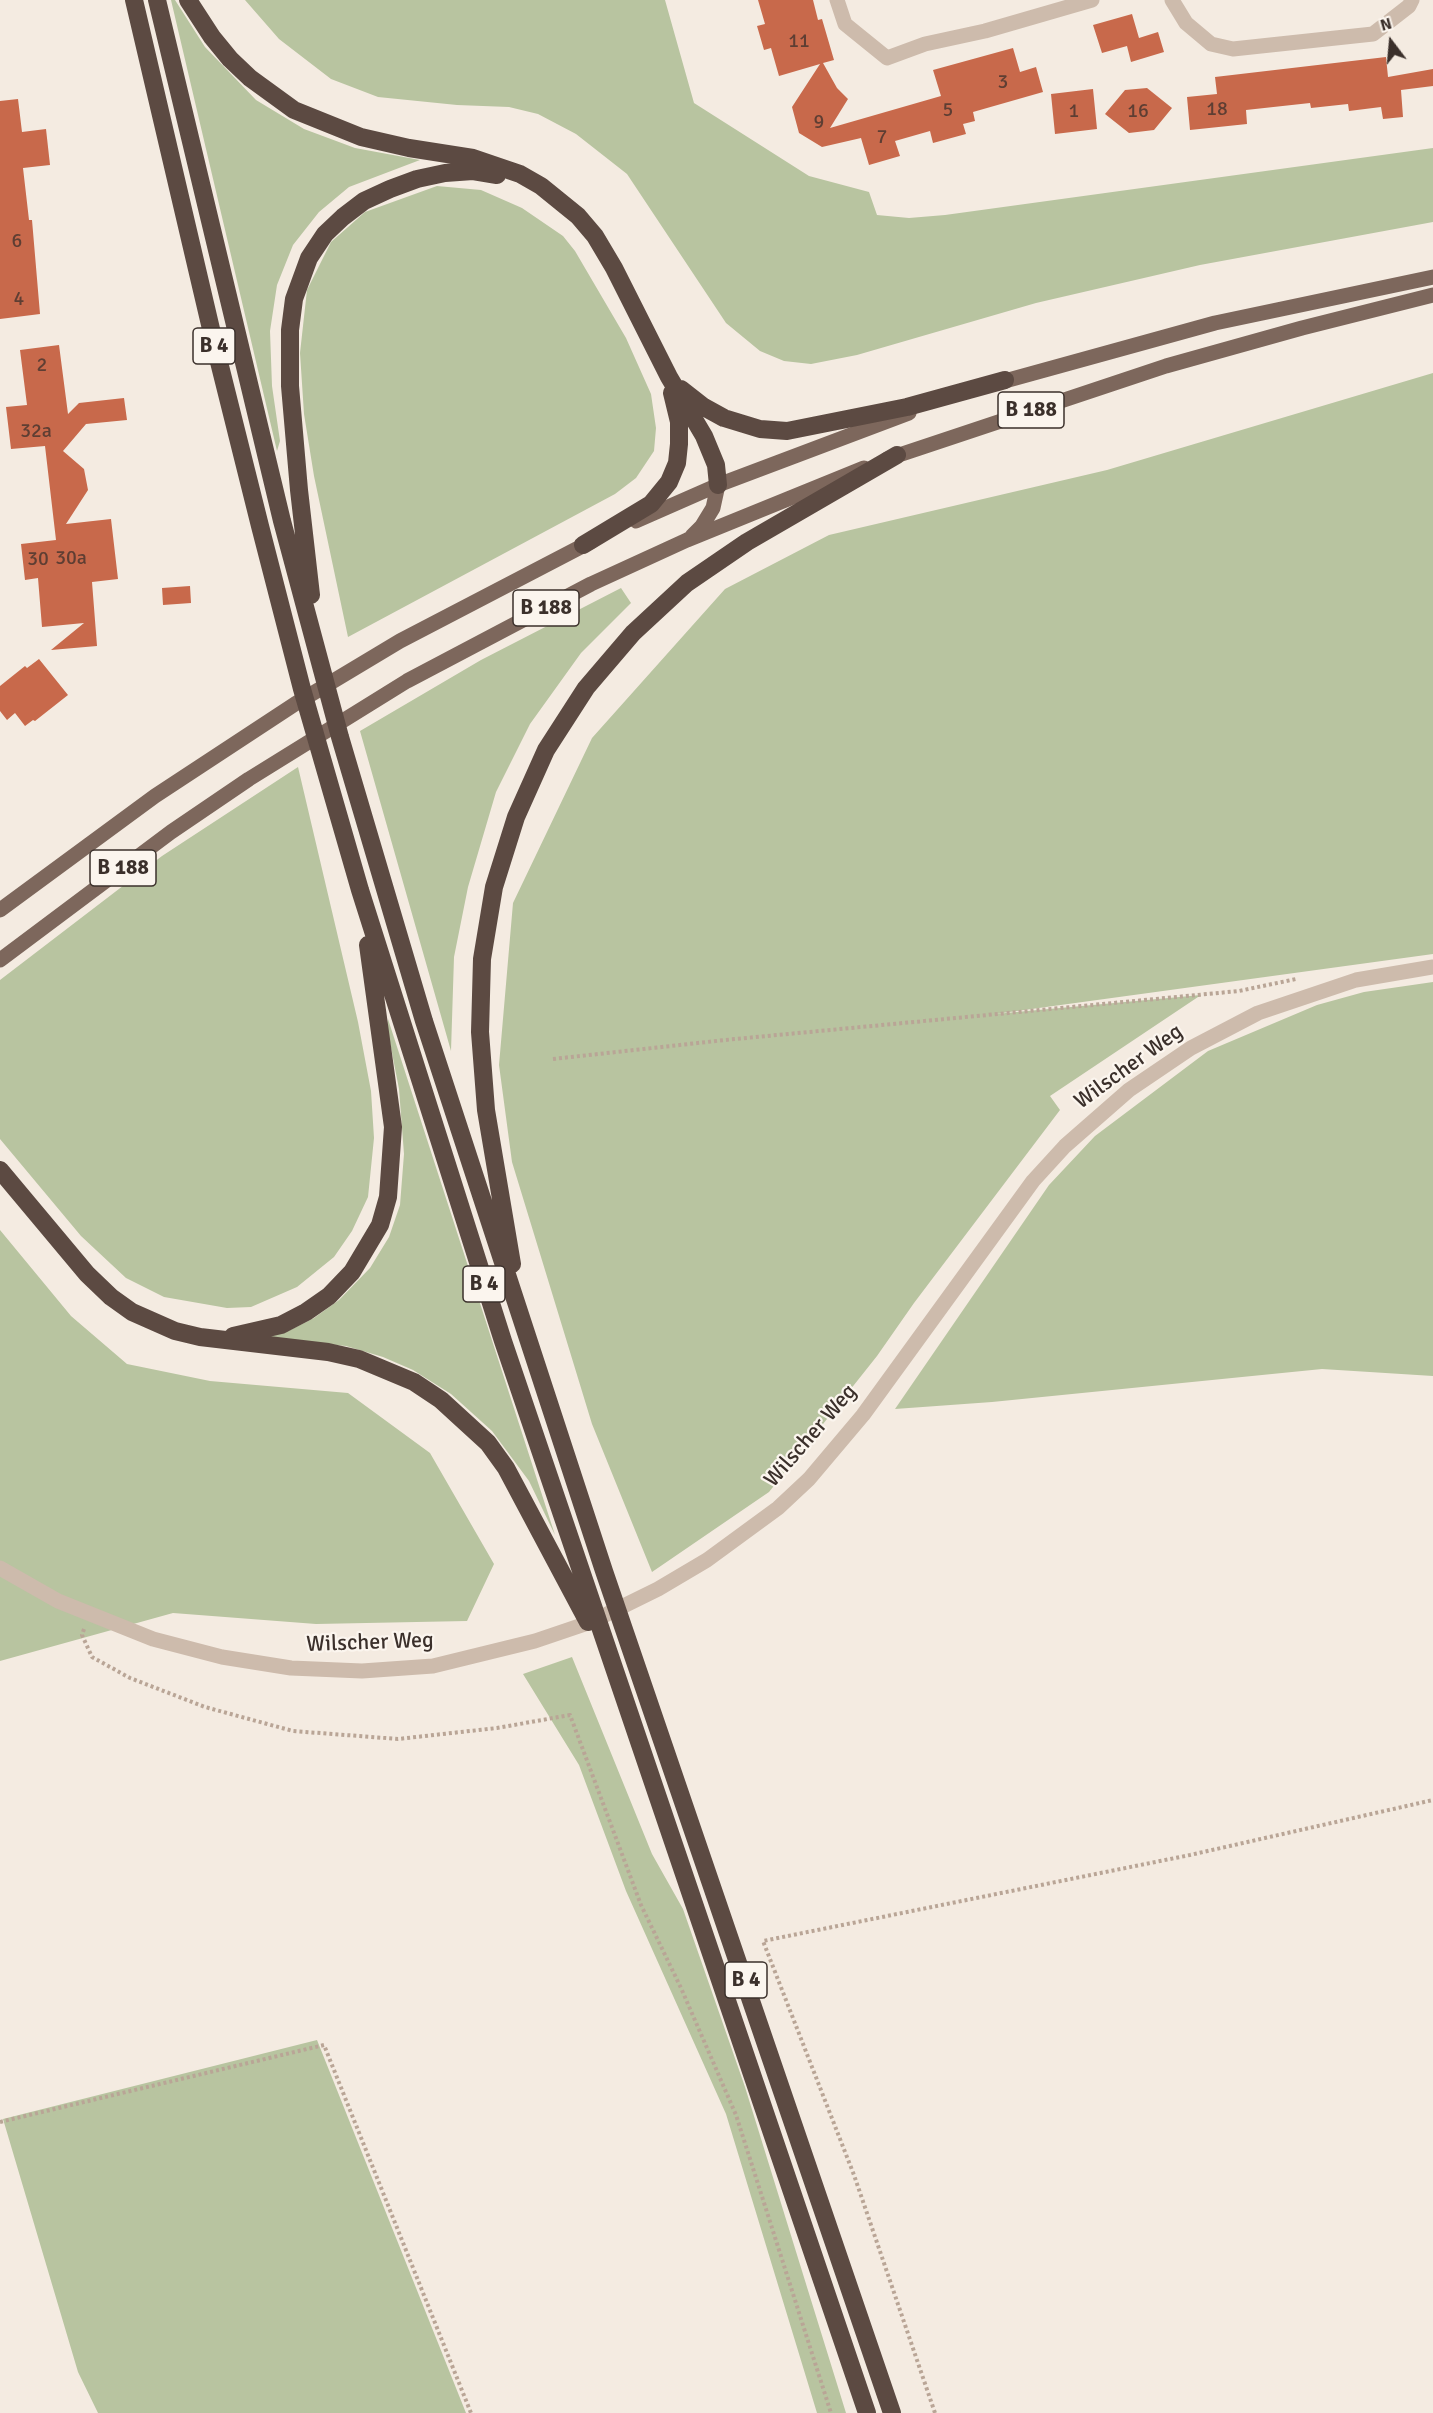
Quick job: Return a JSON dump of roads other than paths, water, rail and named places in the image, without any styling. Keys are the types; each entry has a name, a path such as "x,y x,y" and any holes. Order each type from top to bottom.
{"highway":[{"name":"B 4","path":"134,0 229,402 302,689 360,890 503,1341 867,2413"},
{"name":"B 4","path":"158,0 236,339 320,666 424,1022 524,1334 892,2413"},
{"path":"188,0 212,37 230,59 250,78 294,110 361,137 409,148 473,158 500,166 520,174 559,200 595,236 614,268 669,377 712,452 718,485"},
{"path":"320,666 298,490 290,386 290,330 294,299 309,258 325,234 364,201 417,179 445,173 473,171 500,175 526,183 559,200"},
{"path":"669,377 687,395 724,418 760,429 787,430 907,407 1005,380"},
{"path":"583,545 651,504 669,482 677,464 679,422 669,377"},
{"path":"524,1334 486,1110 480,1032 482,959 494,886 516,817 546,750 580,697 633,633 687,583 747,542 897,456"},
{"path":"200,1337 254,1334 281,1325 306,1312 329,1296 352,1272 369,1248 380,1225 389,1188 393,1127 360,890"},
{"path":"0,1170 87,1274 111,1297 152,1322 200,1337 328,1352 359,1359 414,1382 441,1400 472,1427 506,1468 615,1675"}],"main road":[{"name":"B 188","path":"0,910 136,809 240,740 400,640 583,545 718,485 816,446 1005,380 1226,320 1433,277"},
{"name":"B 188","path":"0,960 171,832 249,779 407,681 581,590 687,540 811,487 1166,366 1433,295"},
{"path":"687,540 702,526 713,508 718,485"}],"street":[{"path":"837,0 845,24 887,58 925,44 985,31 1092,0"},
{"path":"1172,0 1186,23 1211,44 1233,49 1373,34 1409,6 1412,0"},
{"name":"Wilscher Weg","path":"0,1568 58,1600 120,1627 187,1649 256,1664 327,1671 397,1669 467,1659 535,1641 591,1622 658,1589 746,1534 809,1479 863,1415 1033,1180 1065,1146 1128,1090 1191,1048 1258,1013 1356,980 1433,967"}]}
